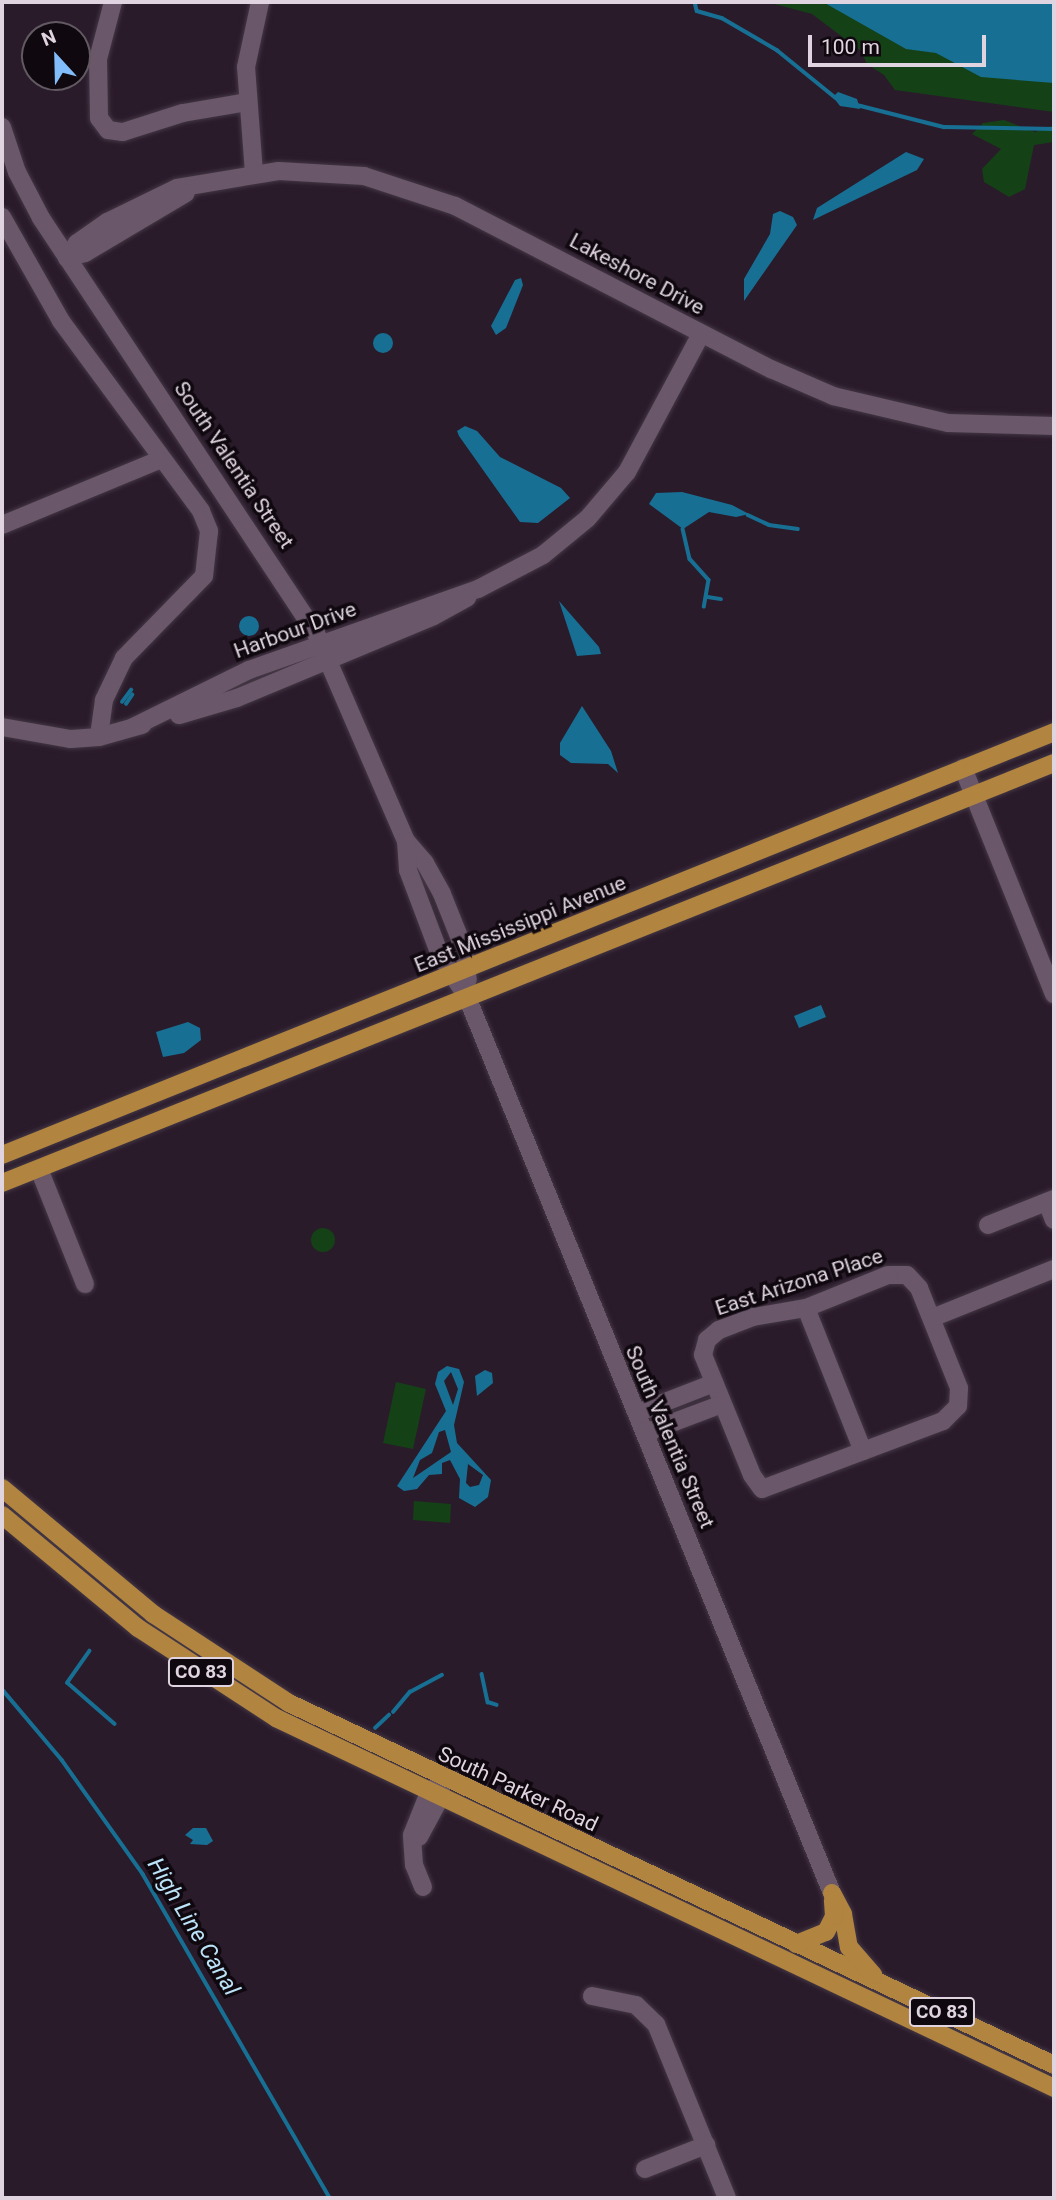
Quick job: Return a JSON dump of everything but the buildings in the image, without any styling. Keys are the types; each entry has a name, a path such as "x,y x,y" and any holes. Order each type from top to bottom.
{"main road":[{"name":"East Mississippi Avenue","path":"2,1155 1054,732"},
{"path":"2,1183 973,793 1054,763"},
{"name":"South Parker Road","path":"2,1488 138,1604 223,1664 289,1703 443,1779 1054,2065"},
{"name":"South Parker Road","path":"2,1515 129,1621 219,1684 319,1742 1054,2088"},
{"path":"832,1893 844,1918 849,1947 882,1984"},
{"path":"796,1944 820,1937 829,1929 834,1916 832,1893"},
{"path":"812,1974 830,1960 844,1918"}],"street":[{"path":"113,2 98,59 97,109 108,130 123,132 193,111 248,102"},
{"path":"254,173 247,58 260,2"},
{"name":"South Valentia Street","path":"2,127 25,190 326,652 406,841 437,884 467,998 590,1308 637,1413 832,1893"},
{"name":"Lakeshore Drive","path":"67,258 85,253 199,185 254,173 344,173 418,190 807,386 883,411 960,425 1054,426"},
{"path":"4,226 55,311 159,460 201,511 209,531 209,559 197,587 124,658 104,700 99,737"},
{"name":"Harbour Drive","path":"2,727 45,737 99,737 226,702 326,652 434,616 543,555 604,501 637,457 701,334"},
{"path":"4,519 159,460"},
{"path":"963,768 1054,994"},
{"path":"39,1169 85,1284"},
{"path":"988,1225 1051,1200 1054,1220"},
{"path":"637,1413 714,1383 752,1475 762,1489 943,1421 958,1406 959,1388 932,1318 1054,1269"},
{"name":"East Arizona Place","path":"714,1383 703,1355 706,1340 719,1330 753,1317 806,1308 888,1275 907,1275 919,1288 932,1318"},
{"path":"806,1308 863,1451"},
{"path":"645,1433 722,1404"},
{"path":"423,1887 413,1849 412,1832 443,1779"},
{"path":"592,1996 629,2002 650,2017 727,2198"},
{"path":"645,2169 706,2144"}],"green space":[{"path":"767,2 830,2 1054,72 1054,112 895,90 884,75 867,64 861,51 812,14"},
{"path":"1004,120 1035,132 1054,125 1054,142 1034,145 1025,189 1009,197 984,182 982,169 1001,149 972,134 983,123"},
{"path":"323,1228 332,1231 335,1240 332,1249 323,1252 314,1249 311,1240 314,1231"},
{"path":"396,1382 426,1389 413,1449 383,1443"},
{"path":"414,1501 451,1504 450,1523 413,1520"}],"water":[{"path":"823,2 1054,2 1054,83 981,77 936,53 906,49"},
{"path":"838,92 857,99 860,109 840,106 833,97"},
{"path":"906,152 924,159 917,170 813,220 817,208"},
{"path":"780,211 793,217 797,225 744,301 744,279 770,234 773,214"},
{"path":"521,278 523,285 506,328 496,335 491,326 515,280"},
{"path":"379,333 387,333 393,343 387,353 379,353 373,347 373,339"},
{"path":"465,426 477,431 500,457 561,488 570,498 538,523 520,522 459,436 457,431"},
{"path":"682,492 732,505 749,514 736,517 709,512 683,529 649,504 656,493"},
{"path":"559,601 599,647 601,654 577,656"},
{"path":"249,616 256,619 259,626 256,633 249,636 242,633 239,626 242,619"},
{"path":"582,706 611,751 618,773 608,764 571,763 560,755 560,743"},
{"path":"821,1005 826,1017 799,1028 794,1016"},
{"path":"188,1022 200,1028 201,1040 184,1053 163,1057 156,1032"},
{"path":"447,1366 459,1369 464,1382 454,1425 457,1443 491,1480 488,1497 475,1507 459,1498 460,1479 450,1460 442,1463 442,1474 429,1475 417,1489 404,1491 397,1486 446,1411 435,1384 438,1372","holes":["451,1372 458,1389 453,1405 444,1381","445,1430 451,1452 413,1478 420,1460 432,1453 439,1432","468,1464 483,1475 479,1485 470,1487 466,1483"]},
{"path":"485,1370 492,1373 493,1383 477,1396 475,1376"},
{"path":"193,1828 206,1828 213,1841 207,1845 190,1844 193,1840 185,1835"}],"waterway":[{"path":"695,2 697,11 722,18 777,50 836,98"},
{"path":"857,105 944,127 1054,129"},
{"path":"748,515 769,525 798,529"},
{"path":"683,529 690,559 709,580 704,607"},
{"path":"708,597 721,599"},
{"path":"122,702 131,690"},
{"path":"126,704 132,695"},
{"path":"90,1651 68,1683 115,1724"},
{"path":"482,1674 488,1702 497,1705"},
{"path":"393,1712 410,1692 442,1675"},
{"name":"High Line Canal","path":"2,1689 62,1760 143,1874 330,2198"},
{"path":"375,1728 389,1715"}]}
